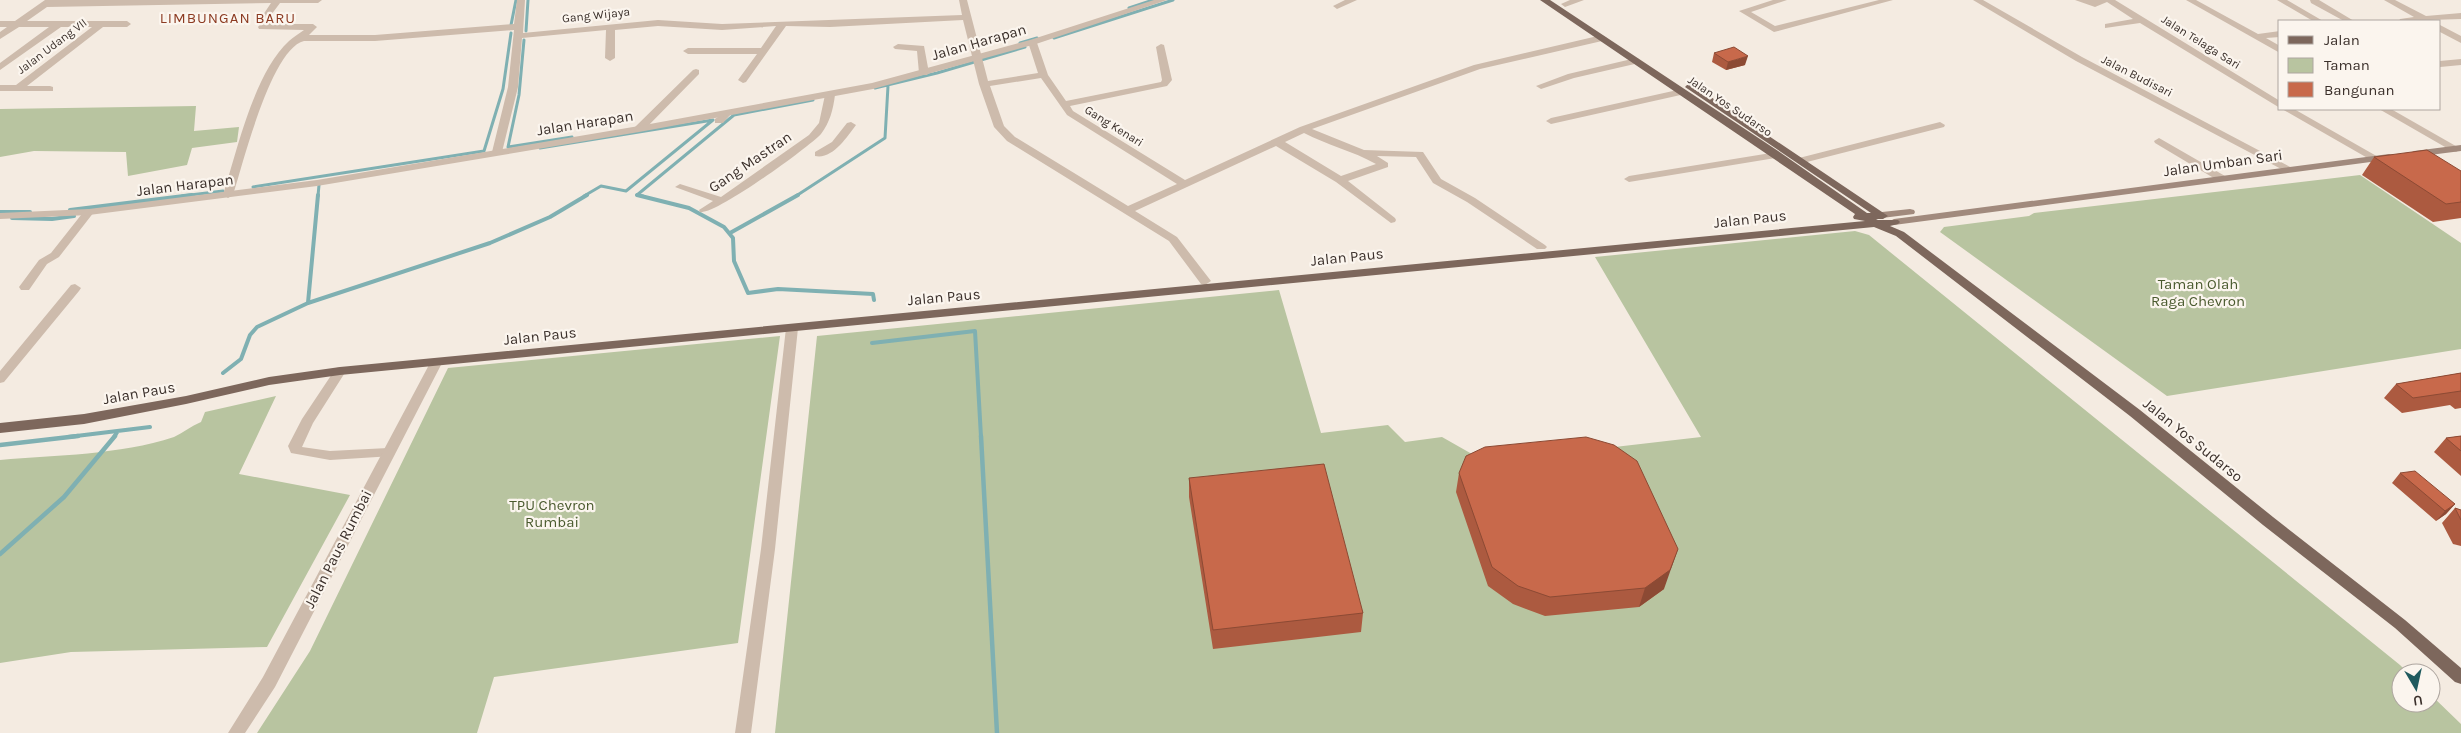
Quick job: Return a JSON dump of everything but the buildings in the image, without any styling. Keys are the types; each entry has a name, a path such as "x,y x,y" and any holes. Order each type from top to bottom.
{"main road":[{"name":"Jalan Yos Sudarso","path":"1544,0 1636,61 1654,68 1682,92 1865,216 1879,220"},
{"name":"Jalan Yos Sudarso","path":"1562,2 1654,68 1803,160 1879,220"},
{"name":"Jalan Umban Sari","path":"1879,220 1990,208 2459,148"},
{"name":"Jalan Umban Sari","path":"1897,228 1990,208"},
{"name":"Jalan Paus","path":"0,428 84,419 186,400 270,381 340,371 436,363 1204,281 1865,216"},
{"name":"Jalan Paus","path":"0,420 88,410 189,392 275,372 350,361 792,325 1879,220 1897,228"},
{"name":"Jalan Yos Sudarso","path":"1897,228 2135,413 2268,521 2400,624 2461,677"}],"street":[{"path":"230,192 248,133 269,76 293,42 313,26 262,27 271,18 265,18 278,0"},
{"path":"0,36 48,2 143,4 318,0"},
{"path":"497,152 512,87 521,0"},
{"path":"964,0 966,17 980,61 984,84 999,126 1010,139 1173,239 1204,281"},
{"name":"Jalan Harapan","path":"0,216 87,214 723,117 980,61 1162,0"},
{"path":"1337,6 1353,0"},
{"path":"1562,2 1580,0"},
{"path":"1783,0 1743,10 1774,29 1889,0"},
{"name":"Jalan Budisari","path":"1977,0 2079,59 2288,169"},
{"path":"2079,0 2095,4 2107,0"},
{"name":"Jalan Telaga Sari","path":"2107,0 2278,104"},
{"path":"2190,0 2278,49"},
{"path":"2281,0 2317,20"},
{"path":"2314,0 2348,20"},
{"path":"2388,0 2427,20 2461,16"},
{"name":"Gang Wijaya","path":"298,39 355,39 504,28 519,32 669,22 722,27 966,17"},
{"path":"2108,26 2141,20"},
{"path":"0,67 60,23"},
{"path":"0,24 128,24"},
{"name":"Jalan Udang VII","path":"17,89 102,24"},
{"path":"743,80 784,24"},
{"path":"610,58 611,26"},
{"path":"2441,29 2461,40"},
{"path":"2256,37 2278,34"},
{"path":"1127,211 1304,129 1477,67 1602,38"},
{"name":"Gang Kenari","path":"1035,44 1043,75 1070,113 1184,184"},
{"path":"898,47 921,48 924,73"},
{"path":"1064,104 1164,84 1167,80 1161,48"},
{"path":"688,51 764,50"},
{"path":"1541,86 1570,76 1636,61"},
{"path":"2441,64 2461,62"},
{"path":"639,129 696,72"},
{"path":"984,84 1043,75"},
{"path":"0,88 50,89"},
{"path":"1551,121 1682,92"},
{"name":"Gang Mastran","path":"704,210 722,201 822,129 826,120 830,95"},
{"path":"2289,110 2375,158"},
{"path":"2386,110 2459,148"},
{"path":"819,154 836,144 852,125"},
{"path":"1803,160 1940,125"},
{"path":"1304,129 1324,140 1366,154 1384,165 1340,180"},
{"name":"Gang Mastran","path":"813,137 836,144"},
{"path":"1276,141 1340,180 1391,220"},
{"path":"2159,141 2221,178"},
{"path":"1366,154 1419,154 1437,181 1541,247"},
{"path":"1629,179 1777,155"},
{"path":"680,187 722,201"},
{"path":"25,287 43,262 55,255 87,214"},
{"path":"0,379 75,288"},
{"path":"743,733 768,549 792,325"},
{"name":"Jalan Paus Rumbai","path":"236,733 269,682 436,363"},
{"path":"340,371 307,422 295,446 296,450 311,454 337,456 388,453"}],"green space":[{"path":"196,106 194,131 239,127 237,142 192,148 187,165 128,176 126,152 34,151 0,157 0,109"},
{"name":"Taman Olah Raga Chevron","path":"2360,175 2461,243 2461,349 2167,396 1940,232 1944,227 2029,216 2034,213"},
{"path":"1855,231 1869,235 2398,663 2391,663 2391,713 2441,713 2441,705 2461,724 2461,733 775,733 817,336 1279,290 1321,433 1388,425 1405,442 1442,437 1486,462 1701,437 1595,257"},
{"name":"TPU Chevron Rumbai","path":"780,336 738,643 494,677 477,733 257,733 310,651 448,368"},
{"path":"276,396 239,474 350,495 267,647 71,652 0,663 0,460 110,451 153,443 174,437 201,422 205,412"}],"waterway":[{"path":"511,25 516,0"},
{"path":"526,31 528,0"},
{"path":"1129,8 1153,0"},
{"path":"1054,38 1173,0"},
{"path":"253,187 484,151 503,89 511,33"},
{"path":"1020,43 1037,38"},
{"path":"524,40 519,95 508,147 572,137"},
{"path":"875,88 937,73 1025,47"},
{"path":"796,196 885,138 888,86"},
{"path":"637,195 734,115 813,100"},
{"path":"540,148 713,120 626,191 601,186 584,196"},
{"path":"318,196 319,185"},
{"path":"182,196 223,191"},
{"path":"70,210 192,195"},
{"path":"308,303 318,195"},
{"path":"308,303 490,243 550,217 587,195"},
{"path":"637,195 643,196"},
{"path":"637,195 689,208 724,227 733,238 734,261 748,293 778,289 873,294 874,300"},
{"path":"730,233 798,195"},
{"path":"0,212 30,212"},
{"path":"12,218 52,219 74,216"},
{"path":"223,373 241,359 250,335 257,327 308,303"},
{"path":"872,343 975,331 981,437"},
{"path":"68,437 150,427"},
{"path":"114,437 118,431"},
{"path":"0,445 78,436"},
{"path":"0,554 64,497 115,436"},
{"path":"981,436 997,733"}],"district":[{"name":"LIMBUNGAN BARU","path":"228,18"}]}
